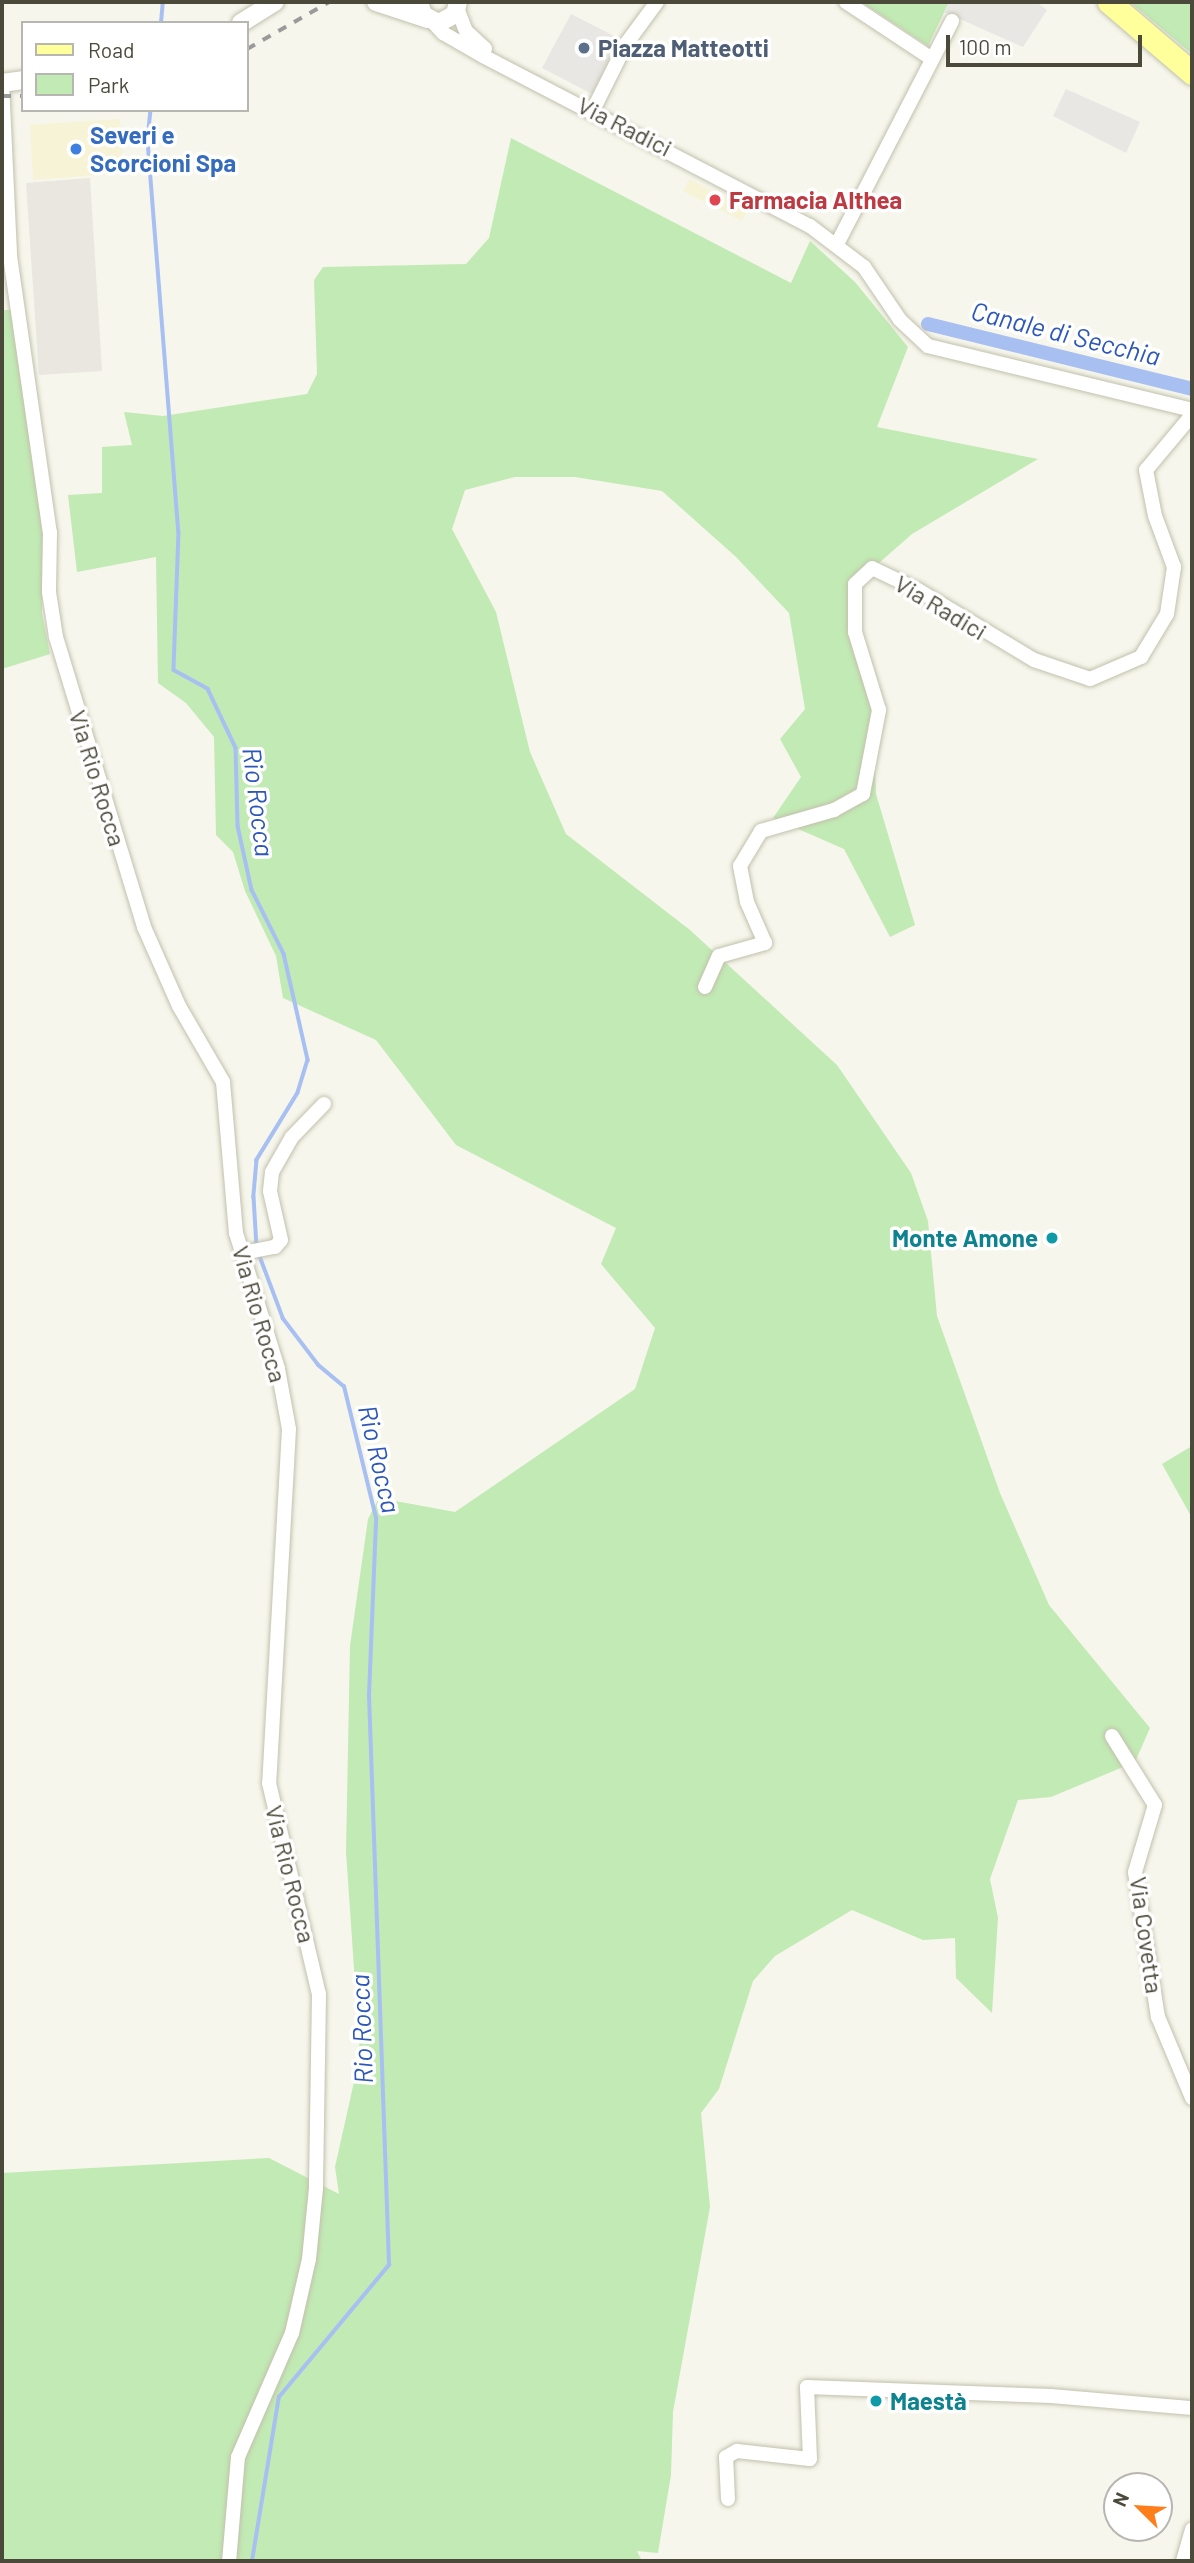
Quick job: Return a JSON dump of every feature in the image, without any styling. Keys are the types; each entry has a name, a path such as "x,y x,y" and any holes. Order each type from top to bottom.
{"main road":[{"path":"1109,2 1192,73"}],"street":[{"path":"245,21 275,2"},
{"path":"376,2 431,21 450,18 457,5"},
{"path":"419,2 431,21 443,33 494,57"},
{"path":"593,110 626,44 657,2"},
{"path":"846,2 932,59"},
{"path":"457,5 466,31 494,57"},
{"path":"837,244 952,21"},
{"name":"Via Radici","path":"494,57 740,186 837,244 864,267 900,320 928,346 1192,413 1146,470 1155,516 1174,567 1167,614 1141,657 1090,679 1034,660 918,590 873,568 855,584 855,632 879,710 863,794 834,810 761,831 740,866 747,902 765,943 719,956 705,987"},
{"path":"2,84 21,80"},
{"name":"Via Rio Rocca","path":"2,84 6,256 50,532 49,592 56,637 144,927 179,1006 223,1082 228,1185 252,1252 289,1429 269,1783 319,1994 320,2051 309,2259 292,2333 238,2457 229,2561"},
{"path":"252,1252 281,1240 270,1191 272,1172 292,1137 324,1104"},
{"name":"Via Covetta","path":"1112,1736 1155,1805 1135,1872 1158,2017 1192,2098"},
{"path":"727,2499 726,2457 737,2451 810,2459 807,2388 1051,2396 1192,2409"},
{"path":"1183,2561 1192,2529"}],"shaded area":[{"path":"949,2 1036,2 1047,10 1023,47 944,12"},
{"name":"Piazza Matteotti","path":"571,14 620,39 592,94 542,68"},
{"path":"1066,89 1140,122 1126,153 1053,116"},
{"name":"Severi e Scorcioni Spa","path":"120,119 123,173 33,180 30,125"},
{"path":"90,178 102,371 39,375 26,183"},
{"name":"Farmacia Althea","path":"689,179 748,209 742,221 683,191"}],"green space":[{"path":"861,2 949,2 928,46"},
{"path":"1130,2 1192,2 1192,54"},
{"path":"511,138 791,283 810,241 855,282 908,347 877,427 1038,459 912,534 855,584 855,632 879,710 874,745 876,794 915,925 890,937 844,849 773,818 801,777 780,739 805,709 789,613 735,556 662,491 575,477 515,477 465,490 452,529 496,612 530,752 566,834 690,930 837,1065 911,1173 928,1221 937,1316 1000,1493 1049,1605 1150,1728 1135,1762 1051,1797 1018,1800 990,1879 998,1918 992,2013 956,1978 955,1938 923,1940 852,1910 775,1956 753,1981 719,2089 701,2113 710,2207 673,2412 671,2475 658,2553 637,2551 642,2561 2,2561 2,2173 269,2158 339,2194 335,2167 360,2055 346,1852 350,1646 368,1519 379,1498 455,1512 635,1389 655,1328 601,1264 616,1228 456,1145 376,1040 283,998 276,956 245,891 233,852 216,835 214,737 186,703 158,683 156,557 77,572 68,495 102,493 102,447 132,445 124,412 163,416 307,394 317,374 314,280 323,267 466,264 489,238"},
{"path":"2,310 11,310 43,532 42,613 50,654 2,669"},
{"path":"1192,1446 1192,1518 1162,1464"}],"waterway":[{"name":"Rio Rocca","path":"161,21 163,2"},
{"name":"Rio Rocca","path":"151,112 148,141 179,532 174,670 208,689 236,748 238,826 252,890 284,954 308,1060 298,1093 257,1160 254,1197 257,1248"},
{"name":"Canale di Secchia","path":"928,324 1192,389"},
{"name":"Rio Rocca","path":"252,2561 279,2397 389,2265 369,1696 376,1518 344,1387 318,1365 283,1319 259,1255"}],"railway":[{"path":"248,48 329,2"},
{"path":"2,96 21,96"}],"place":[{"name":"Piazza Matteotti","path":"584,48"},
{"name":"Severi e Scorcioni Spa","path":"76,149"},
{"name":"Farmacia Althea","path":"715,200"},
{"name":"Monte Amone","path":"1052,1238"},
{"name":"Maestà","path":"876,2401"}]}
